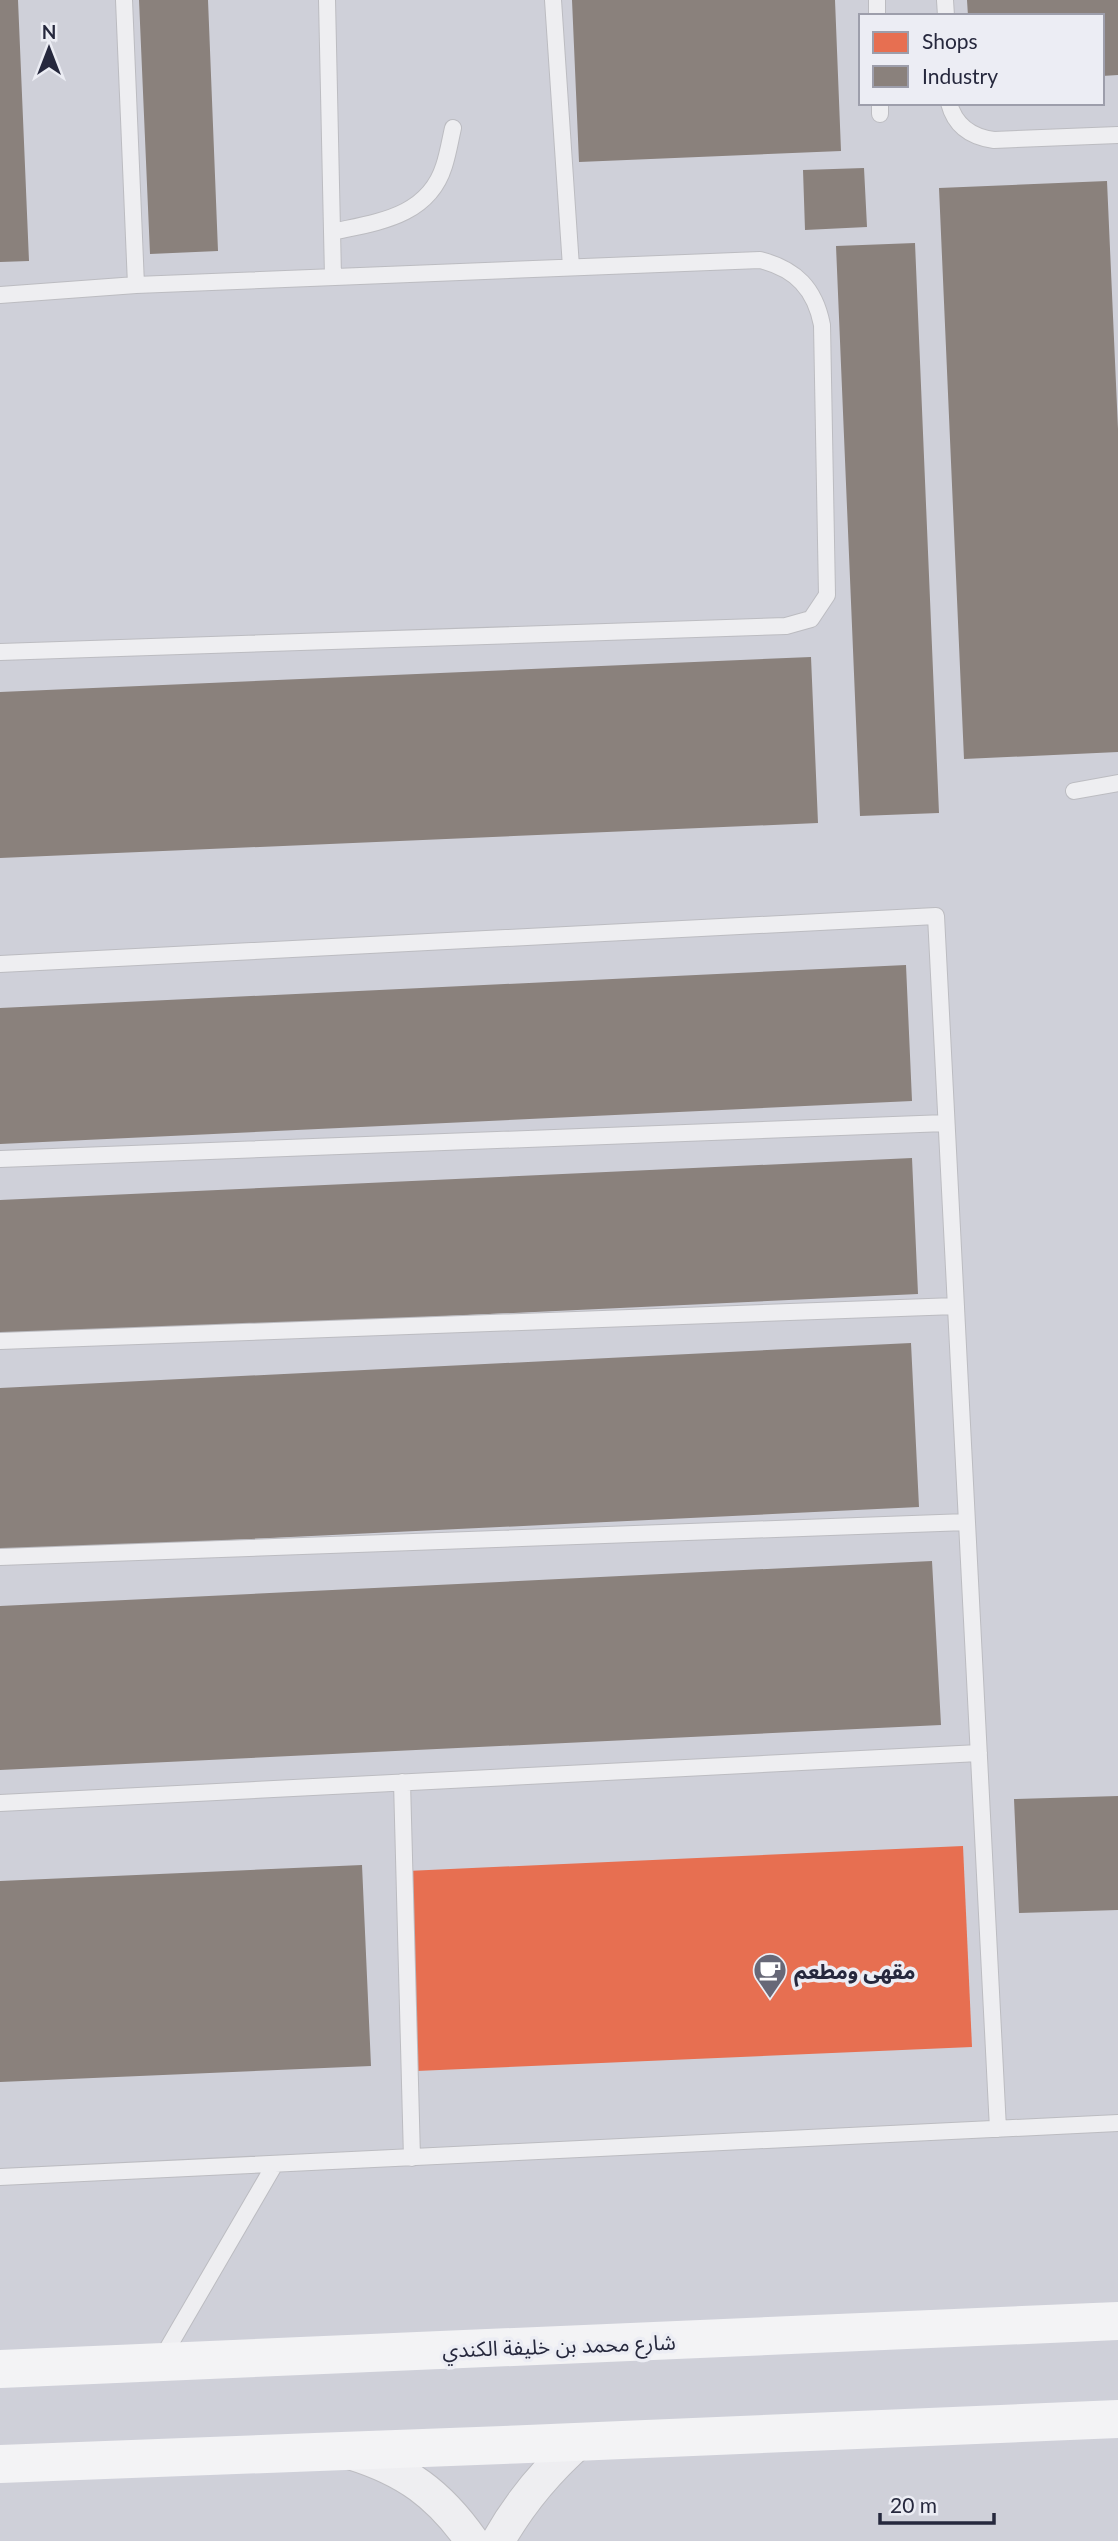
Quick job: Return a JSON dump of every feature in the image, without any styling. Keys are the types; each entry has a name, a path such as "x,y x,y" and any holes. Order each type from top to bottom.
{"main road":[{"name":"شارع محمد بن خليفة الكندي","path":"0,2369 1118,2321"},
{"path":"0,2465 1118,2418"}],"street":[{"path":"498,2541 525,2498 542,2477 580,2441"},
{"path":"351,2452 377,2461 422,2486 442,2503 472,2541"}],"lane":[{"path":"124,0 136,285"},
{"path":"327,0 333,277"},
{"path":"553,0 570,267"},
{"path":"950,105 956,121 979,138 994,140 1118,135"},
{"path":"332,232 404,214 421,202 434,186 443,168 453,128"},
{"path":"0,295 136,285 570,267 760,260 779,265 796,275 809,289 818,306 822,325 827,595 811,619 786,626 0,652"},
{"path":"1074,791 1118,783"},
{"path":"0,964 936,916 998,2129"},
{"path":"0,1159 946,1123"},
{"path":"0,1341 956,1306"},
{"path":"0,1557 967,1522"},
{"path":"0,1803 979,1753"},
{"path":"402,1782 412,2158"},
{"path":"0,2177 1118,2123"},
{"path":"160,2362 275,2164"}],"shaded area":[{"path":"0,0 1118,0 1118,2541 0,2541"}],"building: Shops":[{"path":"963,1846 972,2047 416,2071 407,1871"}],"building: Industry":[{"path":"0,0 18,0 29,261 0,262"},
{"path":"139,0 208,0 218,251 150,254"},
{"path":"572,0 835,0 841,151 579,162"},
{"path":"967,0 1118,0 1118,75 1104,76 1104,14 968,14"},
{"path":"864,168 867,227 805,230 803,170"},
{"path":"1107,181 1118,429 1118,752 964,759 939,188"},
{"path":"915,243 939,813 860,816 836,246"},
{"path":"811,657 818,823 0,858 0,692"},
{"path":"906,965 912,1101 0,1144 0,1008"},
{"path":"912,1158 918,1294 0,1337 0,1200"},
{"path":"911,1343 919,1507 0,1551 0,1388"},
{"path":"932,1561 941,1725 0,1770 0,1606"},
{"path":"1118,1796 1118,1910 1019,1913 1014,1799"},
{"path":"362,1865 371,2066 0,2082 0,1881"}],"place":[{"name":"مقهى ومطعم","path":"770,2000"}]}
